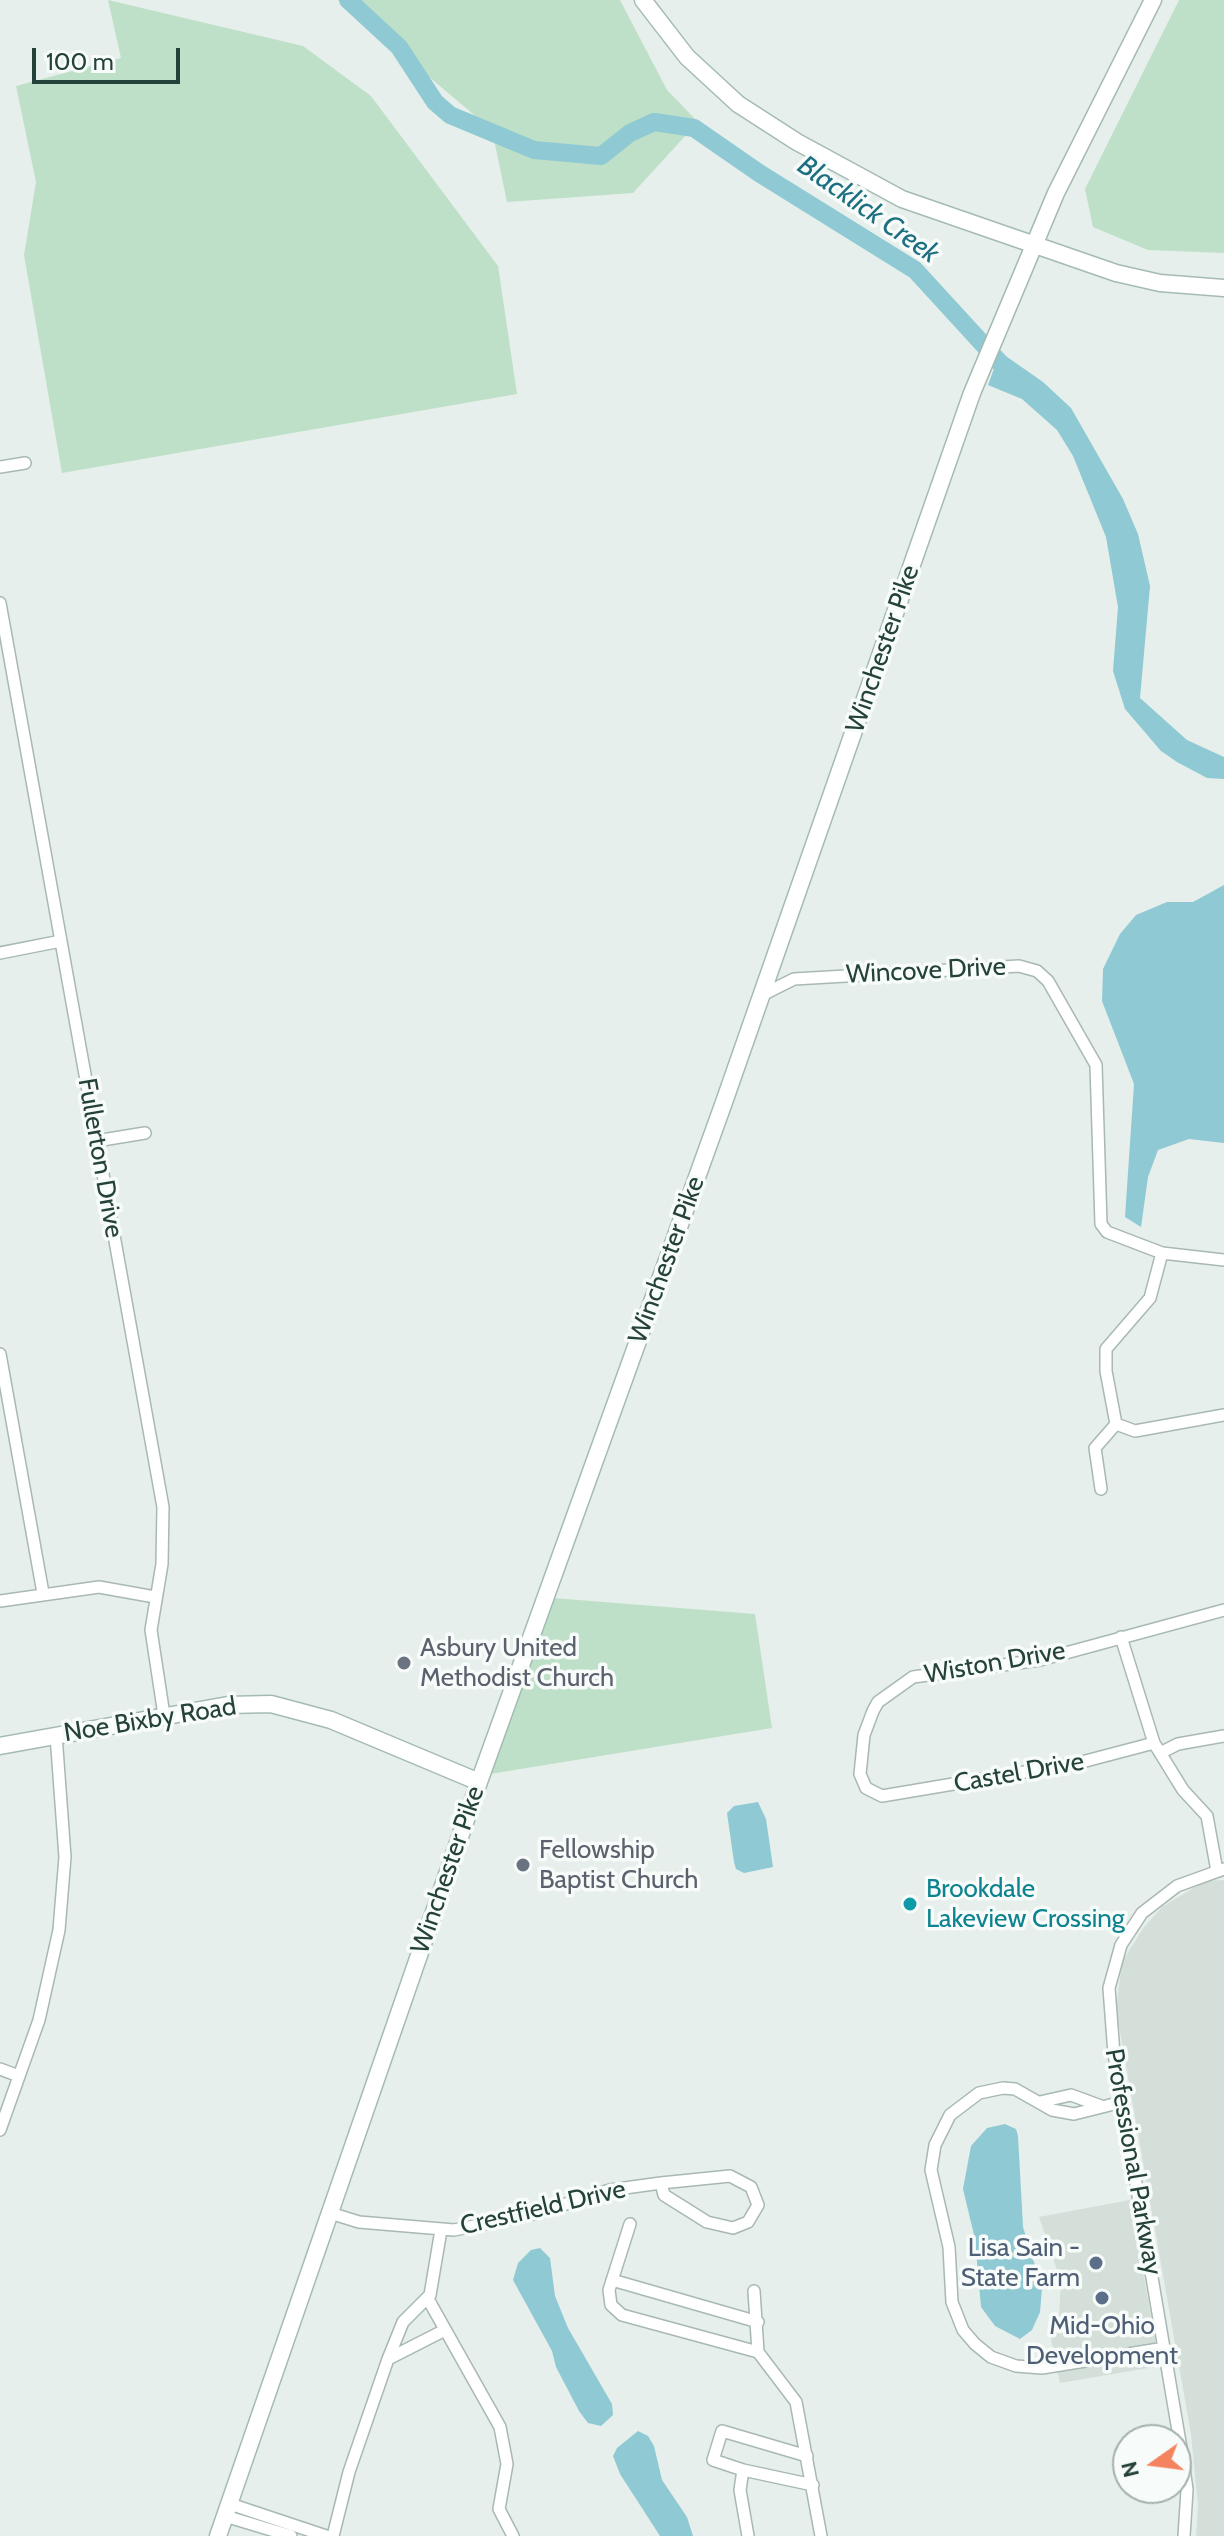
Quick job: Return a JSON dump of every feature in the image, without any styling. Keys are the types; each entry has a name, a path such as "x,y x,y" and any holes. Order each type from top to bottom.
{"main road":[{"path":"643,0 702,73 760,120 902,199 1032,246 1143,280 1224,288"},
{"name":"Winchester Pike","path":"218,2536 479,1782 775,959 972,393 1075,151 1153,0"},
{"name":"Noe Bixby Road","path":"0,1746 164,1715 250,1703 289,1707 331,1720 479,1782"}],"street":[{"path":"0,467 25,463"},
{"name":"Fullerton Drive","path":"0,603 5,658 61,941 163,1507 163,1553 151,1630 164,1715"},
{"path":"0,953 61,941"},
{"path":"775,959 794,979"},
{"name":"Wincove Drive","path":"762,995 794,979 1019,966 1043,975 1096,1065 1101,1224 1107,1232 1162,1253 1224,1260"},
{"path":"96,1141 145,1133"},
{"path":"1116,1424 1106,1371 1106,1349 1150,1298 1162,1253"},
{"path":"0,1354 43,1593"},
{"path":"1116,1424 1135,1431 1224,1415"},
{"path":"1101,1489 1095,1448 1116,1424"},
{"path":"0,1601 99,1587 155,1597"},
{"name":"Wiston Drive","path":"882,1796 871,1792 862,1782 860,1763 864,1735 878,1702 906,1681 926,1673 1040,1660 1224,1610"},
{"path":"1121,1637 1157,1748 1183,1790 1207,1816 1220,1870"},
{"path":"0,2130 44,1999 61,1917 64,1819 56,1735"},
{"name":"Castel Drive","path":"882,1796 1224,1736"},
{"name":"Professional Parkway","path":"1184,2536 1187,2490 1108,2002 1116,1958 1142,1913 1167,1892 1220,1870"},
{"path":"0,2069 19,2076"},
{"path":"1122,2102 1074,2114 1052,2110 1015,2089 1003,2088 979,2093 958,2107 945,2121 935,2145 932,2182 947,2234 952,2302 963,2330 982,2351 1004,2363 1042,2368 1165,2348"},
{"path":"1040,2102 1071,2095 1101,2106"},
{"name":"Crestfield Drive","path":"330,2213 359,2222 441,2230 506,2221 582,2197 661,2183 735,2177 751,2187 758,2205 752,2218 741,2226 715,2226 664,2195 661,2183"},
{"path":"630,2224 612,2280 609,2302 622,2315 758,2352"},
{"path":"333,2536 349,2472 388,2359 403,2322 428,2299 436,2273 441,2230"},
{"path":"612,2280 758,2322"},
{"path":"754,2291 758,2352 796,2402 821,2536"},
{"path":"428,2299 443,2331 500,2427 507,2464 499,2509 513,2536"},
{"path":"388,2359 443,2331"},
{"path":"807,2456 722,2431 713,2460 743,2470 813,2485"},
{"path":"743,2470 740,2490 748,2536"},
{"path":"227,2510 291,2536"},
{"path":"227,2510 326,2536"}],"shaded area":[{"path":"1224,1880 1224,2536 1196,2536 1198,2506 1192,2424 1189,2424 1116,2009 1122,1962 1144,1927 1162,1907 1205,1881"},
{"path":"1130,2200 1160,2366 1060,2383 1051,2339 1059,2316 1061,2282 1039,2217"}],"green space":[{"path":"108,0 303,46 371,96 498,266 517,394 62,473 24,255 36,182 16,86 121,58"},
{"path":"338,0 620,0 667,90 698,122 633,193 507,202 492,130"},
{"path":"1179,0 1224,0 1224,253 1148,250 1093,227 1085,189"},
{"path":"553,1598 755,1614 772,1728 490,1774"}],"water":[{"path":"1000,352 1043,382 1071,408 1123,499 1138,534 1150,586 1140,698 1187,740 1224,757 1224,779 1207,778 1161,751 1125,709 1113,671 1118,607 1106,537 1073,456 1057,430 1022,399 988,385"},
{"path":"1224,885 1224,1143 1189,1139 1158,1150 1148,1177 1141,1227 1125,1217 1134,1084 1102,1001 1103,969 1120,934 1136,915 1167,902 1193,902"},
{"path":"758,1802 766,1819 773,1867 744,1873 736,1869 734,1862 727,1813 734,1806"},
{"path":"1005,2124 1016,2129 1018,2136 1023,2227 1042,2288 1040,2312 1032,2330 1020,2339 995,2326 981,2307 975,2239 963,2189 971,2146 987,2128"},
{"path":"540,2248 550,2258 555,2296 568,2328 612,2404 613,2415 601,2426 588,2423 579,2411 556,2367 552,2351 513,2280 518,2263 531,2250"},
{"path":"638,2431 648,2436 654,2446 662,2480 687,2517 693,2536 660,2536 620,2474 613,2456 617,2448"}],"waterway":[{"name":"Blacklick Creek","path":"348,0 399,47 435,102 450,115 534,150 601,156 630,133 654,122 694,128 759,173 915,270 1013,377"}],"place":[{"name":"Asbury United Methodist Church","path":"404,1663"},
{"name":"Fellowship Baptist Church","path":"523,1865"},
{"name":"Brookdale Lakeview Crossing","path":"910,1904"},
{"name":"Lisa Sain - State Farm","path":"1096,2263"},
{"name":"Mid-Ohio Development","path":"1102,2298"}]}
